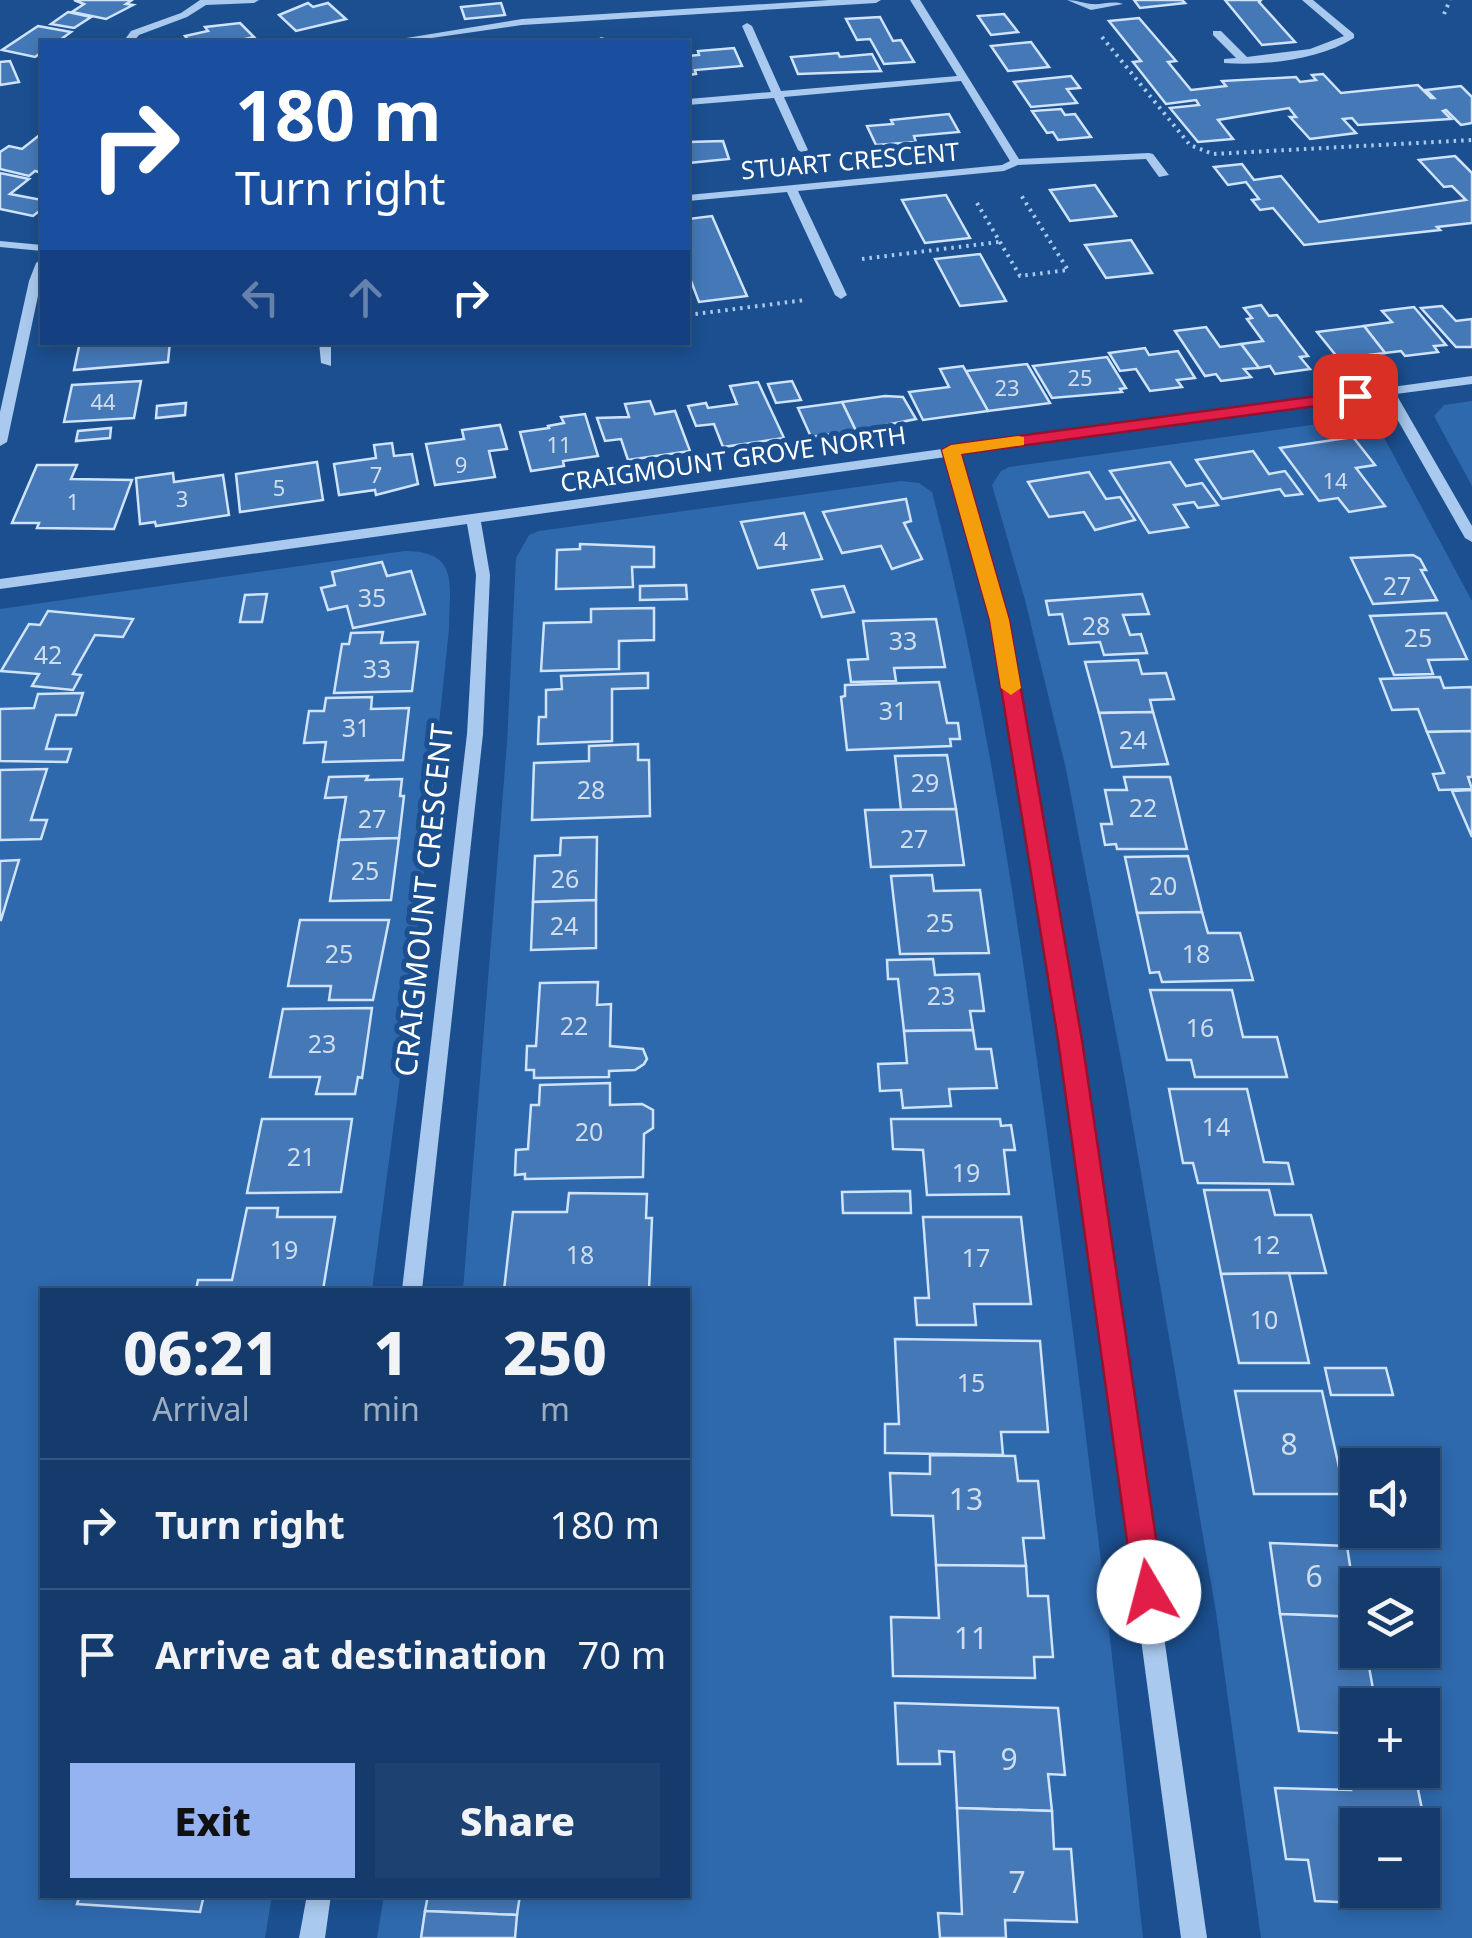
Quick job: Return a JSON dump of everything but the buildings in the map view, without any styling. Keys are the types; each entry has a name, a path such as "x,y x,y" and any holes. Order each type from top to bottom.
{"street":[{"path":"130,40 135,33 184,16 202,1 254,0"},
{"path":"580,0 589,17"},
{"path":"414,40 589,17 876,0"},
{"name":"STUART CRESCENT","path":"915,0 964,78 1010,165"},
{"path":"1228,60 1311,51 1350,36 1307,0"},
{"path":"1074,2 1091,8 1118,4"},
{"path":"747,26 803,150"},
{"path":"1217,33 1244,60"},
{"path":"690,102 964,78"},
{"name":"STUART CRESCENT","path":"690,198 1010,165 1150,156 1163,175"},
{"path":"791,188 841,295"},
{"path":"0,244 40,248"},
{"path":"1,434 40,270"},
{"path":"325,345 327,362"},
{"name":"CRAIGMOUNT GROVE NORTH","path":"0,584 1472,380"},
{"path":"1388,392 1472,538"},
{"path":"951,450 1000,620 1070,1040 1194,1938"},
{"name":"CRAIGMOUNT CRESCENT","path":"412,1288 475,734 484,575 473,517"},
{"path":"312,1938 319,1898"}],"path":[{"path":"1444,14 1450,0"},
{"path":"1074,2 1190,144 1212,154 1472,140"},
{"path":"958,172 1020,276 1068,270 1010,165"},
{"path":"826,264 999,242"},
{"path":"690,315 841,295"}],"shaded area":[{"path":"1472,401 1472,486 1434,416 1444,405"},
{"path":"1347,420 1369,423 1380,430 1472,601 1472,1938 1261,1938 1216,1612 1125,1080 1066,769 992,485 1001,471"},
{"path":"901,481 919,483 932,492 968,647 998,804 1034,1039 1072,1323 1143,1938 377,1938 384,1898 690,1898 690,1288 463,1288 507,743 516,558 529,535"},
{"path":"405,551 436,557 448,574 449,629 410,1001 372,1288 40,1288 40,1898 272,1898 265,1938 0,1938 0,609"}],"slow traffic":[{"path":"1011,688 1000,620 951,450 1018,441"}],"route":[{"path":"1149,1592 1070,1040 1000,620 951,450 1355,396"}]}
